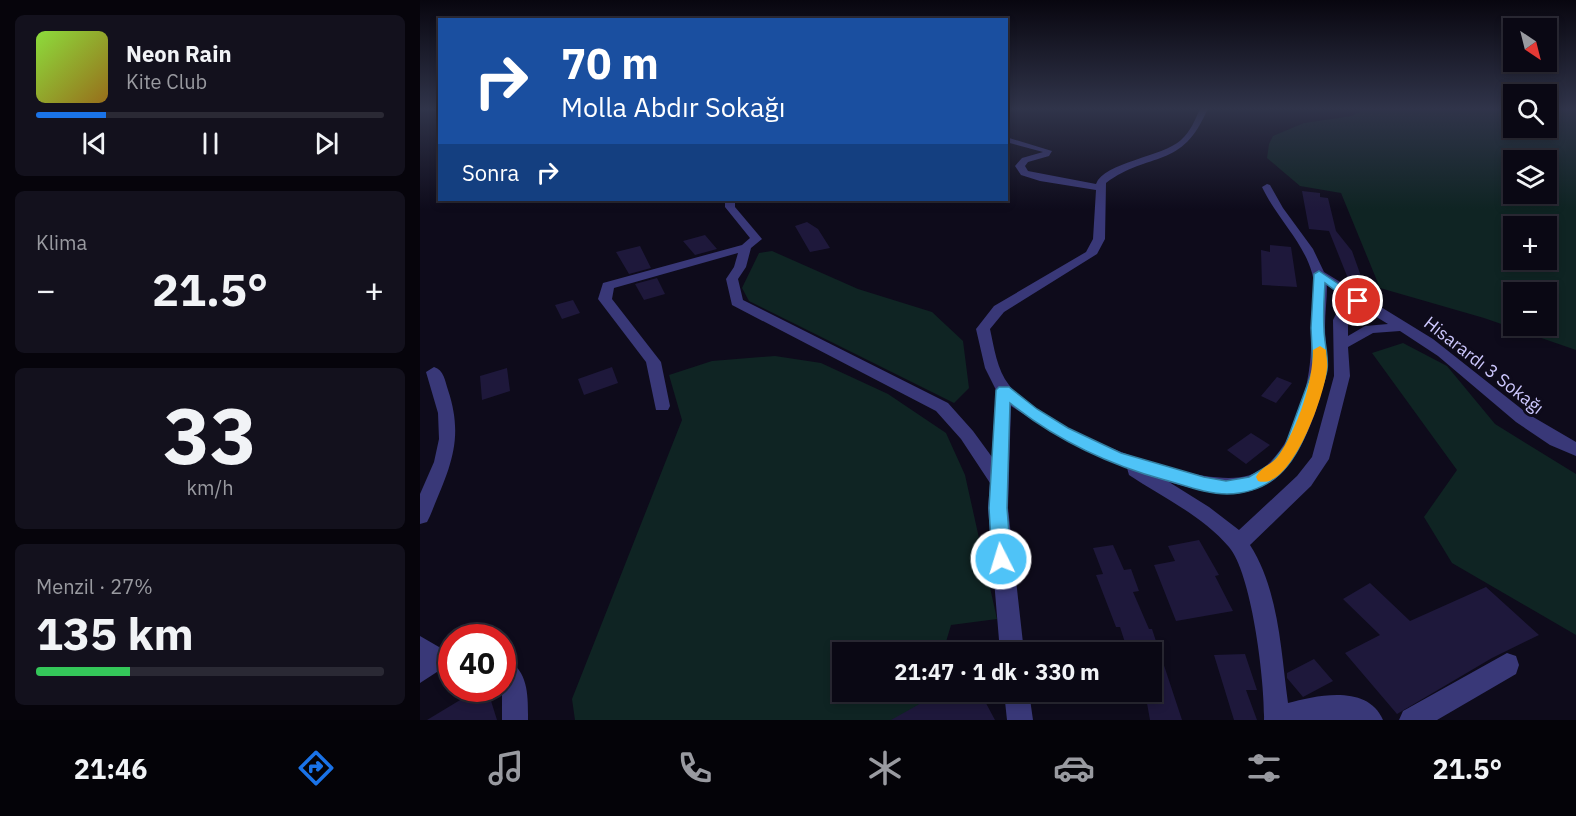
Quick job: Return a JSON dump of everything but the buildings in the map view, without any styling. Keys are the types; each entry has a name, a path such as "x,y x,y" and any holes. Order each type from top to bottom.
{"street":[{"path":"1015,142 1048,151 1046,154 1025,160 1020,166 1024,173 1040,178 1101,188"},
{"path":"1184,142 1165,153 1113,172 1101,182 1099,238 1091,254 999,309 983,329 988,356 1004,390 1031,412 1062,432 1115,457 1156,471 1226,487 1254,482 1277,468 1292,448 1320,369 1317,328 1319,274 1298,235 1276,205 1267,187"},
{"path":"662,406 652,362 604,300 608,286 746,247 756,239 730,207 730,201"},
{"path":"746,247 740,267 732,279 737,302 942,407 966,435 999,482"},
{"name":"Hisarardı 3 Sokağı","path":"1319,274 1358,301 1443,353 1533,428 1576,450"},
{"path":"1238,544 1304,481 1320,459 1342,376 1340,320 1342,315 1358,301"},
{"name":"Hisarardı 3 Sokağı","path":"1342,345 1370,329 1402,327"},
{"path":"420,516 443,464 447,442 448,426 434,372"},
{"path":"1004,390 999,482 999,540 1011,642"},
{"path":"1115,457 1212,521 1238,544 1248,558 1255,576 1277,719 1335,706 1351,707 1370,720"},
{"path":"1412,720 1507,664"},
{"path":"515,702 515,720"},
{"path":"1018,702 1020,720"}],"green space":[{"path":"1270,142 1576,142 1576,350 1536,336 1557,336 1557,282 1503,282 1503,325 1380,288 1341,193 1300,186 1267,158"},
{"path":"772,251 858,289 932,312 963,341 969,388 954,403 749,301 742,288 759,253"},
{"path":"1403,343 1447,366 1495,424 1576,474 1576,635 1452,563 1424,517 1457,470 1372,353"},
{"path":"775,356 821,363 888,394 946,433 965,475 997,619 951,625 946,642 832,642 832,702 928,702 922,720 575,720 572,699 682,420 669,375 712,361"}],"slow traffic":[{"path":"1264,477 1277,468 1292,448 1317,385 1320,350"}],"route":[{"path":"1001,559 998,508 1004,390 1031,412 1062,432 1115,457 1204,484 1240,486 1266,476 1286,458 1317,385 1320,369 1317,328 1319,274 1358,301"}]}
